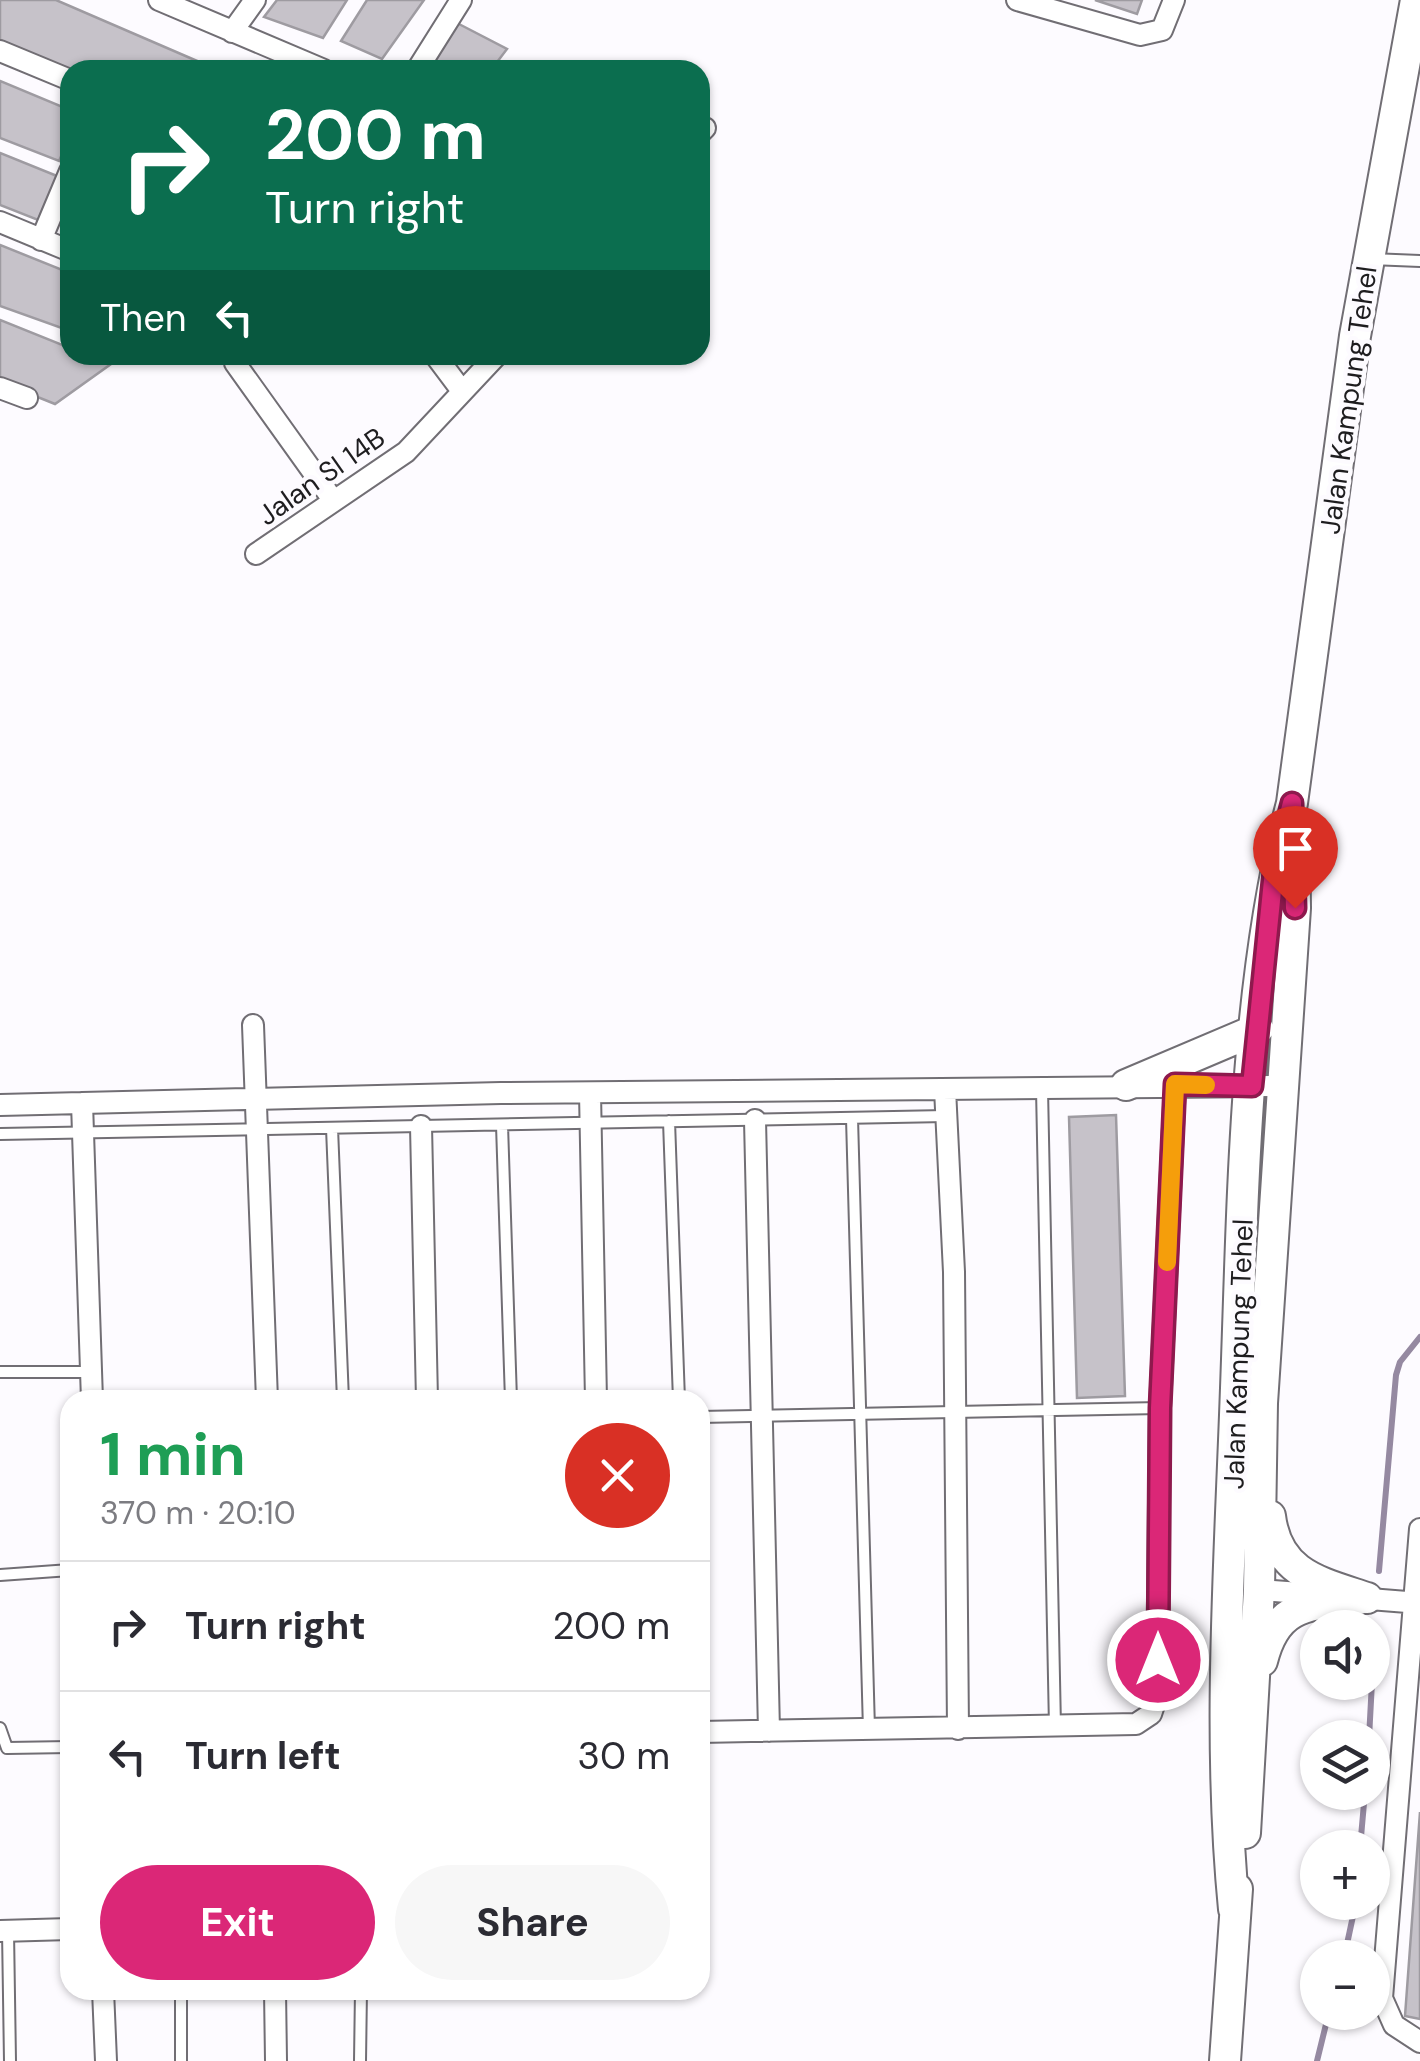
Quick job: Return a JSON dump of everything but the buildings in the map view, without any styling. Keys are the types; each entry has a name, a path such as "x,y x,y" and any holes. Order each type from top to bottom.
{"main road":[{"name":"Jalan Kampung Tehel","path":"1225,2061 1234,1909 1249,1770 1258,1590 1266,1086 1258,1028 1274,871 1292,803 1368,259 1416,0"},
{"name":"Jalan Kampung Tehel","path":"1234,1909 1224,1742 1238,1315 1266,1086 1295,908 1292,803"},
{"path":"1126,1085 1258,1028"},
{"path":"1224,1742 1233,1705 1239,1619 1258,1590 1246,1571 1241,1546 1244,1422 1238,1315"},
{"path":"1262,1403 1273,1540 1302,1574 1367,1598"},
{"path":"1249,1770 1270,1634 1282,1618 1298,1609 1367,1598"}],"street":[{"path":"159,0 300,60"},
{"path":"232,32 255,0"},
{"path":"424,60 461,0"},
{"path":"1016,0 1153,34 1168,22 1174,0"},
{"path":"0,51 60,76"},
{"path":"42,240 60,196"},
{"path":"0,222 60,247"},
{"path":"237,365 332,500"},
{"path":"442,365 462,392"},
{"name":"Jalan SI 14B","path":"256,554 406,452 488,365"},
{"path":"0,388 27,398"},
{"path":"253,1025 267,1390"},
{"path":"710,1732 1055,1728 1136,1724 1151,1714 1157,1696 1160,1408 1175,1084"},
{"path":"0,1105 254,1097 1266,1086"},
{"path":"945,1088 956,1412 958,1729"},
{"path":"590,1093 596,1390"},
{"path":"82,1103 92,1390"},
{"path":"755,1120 769,1731"},
{"path":"421,1126 426,1390"},
{"path":"1420,1529 1382,1998 1394,2026 1420,2042"},
{"path":"1258,1590 1416,1603"},
{"path":"4,1931 60,1929"},
{"path":"103,2000 106,2061"},
{"path":"276,2000 276,2061"}],"lane":[{"path":"1368,259 1420,261"},
{"path":"1042,1086 1055,1728"},
{"path":"0,1134 946,1116"},
{"path":"852,1118 868,1730"},
{"path":"670,1121 678,1390"},
{"path":"502,1125 511,1390"},
{"path":"332,1128 343,1390"},
{"path":"0,1372 91,1372"},
{"path":"710,1417 1160,1408"},
{"path":"0,1576 60,1571"},
{"path":"0,1728 7,1748 60,1748"},
{"path":"4,1931 10,2061"},
{"path":"181,2000 181,2061"},
{"path":"360,2000 360,2061"}],"waterway":[{"path":"1379,1571 1396,1375 1400,1362 1420,1337"},
{"path":"1370,1720 1371,1700"},
{"path":"1362,1830 1363,1810"},
{"path":"1348,1940 1352,1920"},
{"path":"1317,2061 1325,2030"}],"slow traffic":[{"path":"1167,1262 1175,1084 1206,1085"}],"route":[{"path":"1158,1660 1160,1408 1175,1084 1252,1086 1274,871 1292,803 1295,908"}]}
